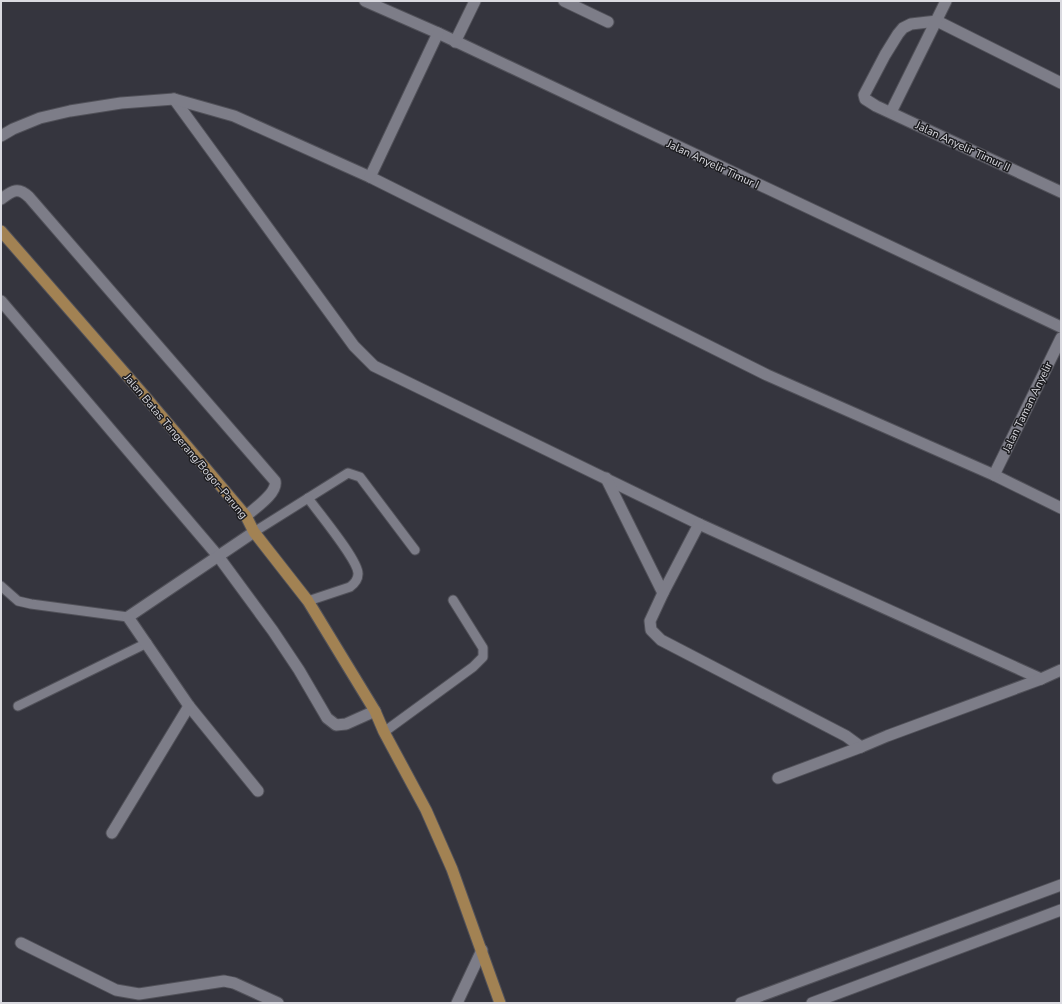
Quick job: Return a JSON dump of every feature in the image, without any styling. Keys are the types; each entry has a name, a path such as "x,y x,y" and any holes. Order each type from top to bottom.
{"main road":[{"name":"Jalan Batas Tangerang/Bogor–Parung","path":"1,231 143,394 246,516 254,532 308,601 375,711 384,732 429,816 452,869 500,1003"}],"street":[{"name":"Jalan Anyelir Timur I","path":"365,1 1061,327"},
{"path":"455,42 475,1"},
{"path":"564,1 608,22"},
{"path":"891,112 946,1"},
{"path":"937,21 1061,83"},
{"name":"Jalan Anyelir Timur II","path":"937,21 911,24 903,28 898,34 866,90 864,95 865,99 876,106 1061,192"},
{"path":"370,177 438,34"},
{"path":"174,99 354,346 374,366 699,524 1041,679"},
{"path":"1,136 13,129 40,118 70,111 121,103 174,99 234,116 370,177 767,375 994,475 1061,508"},
{"path":"1,200 13,191 24,192 29,197 275,481 275,487 272,492 246,516"},
{"path":"1,301 218,556 273,631 299,670 326,718 336,724 346,724 375,711"},
{"name":"Jalan Taman Anyelir","path":"994,475 1061,338"},
{"path":"606,478 663,593"},
{"path":"699,524 663,593 650,622 652,630 661,640 846,736 861,747"},
{"path":"254,532 128,617 190,706 258,791"},
{"path":"778,778 1041,679 1061,670"},
{"path":"112,833 190,706"},
{"path":"741,1003 1061,885"},
{"path":"812,1003 1061,910"},
{"path":"20,942 116,990 139,994 224,981 234,983 278,1003"},
{"path":"457,1003 482,950"}],"lane":[{"path":"254,532 348,473 360,477 415,550"},
{"path":"308,498 354,562 358,574 355,582 350,587 308,601"},
{"path":"1,586 18,601 128,617"},
{"path":"384,732 473,668 483,657 483,648 453,600"},
{"path":"18,706 147,643"}]}
